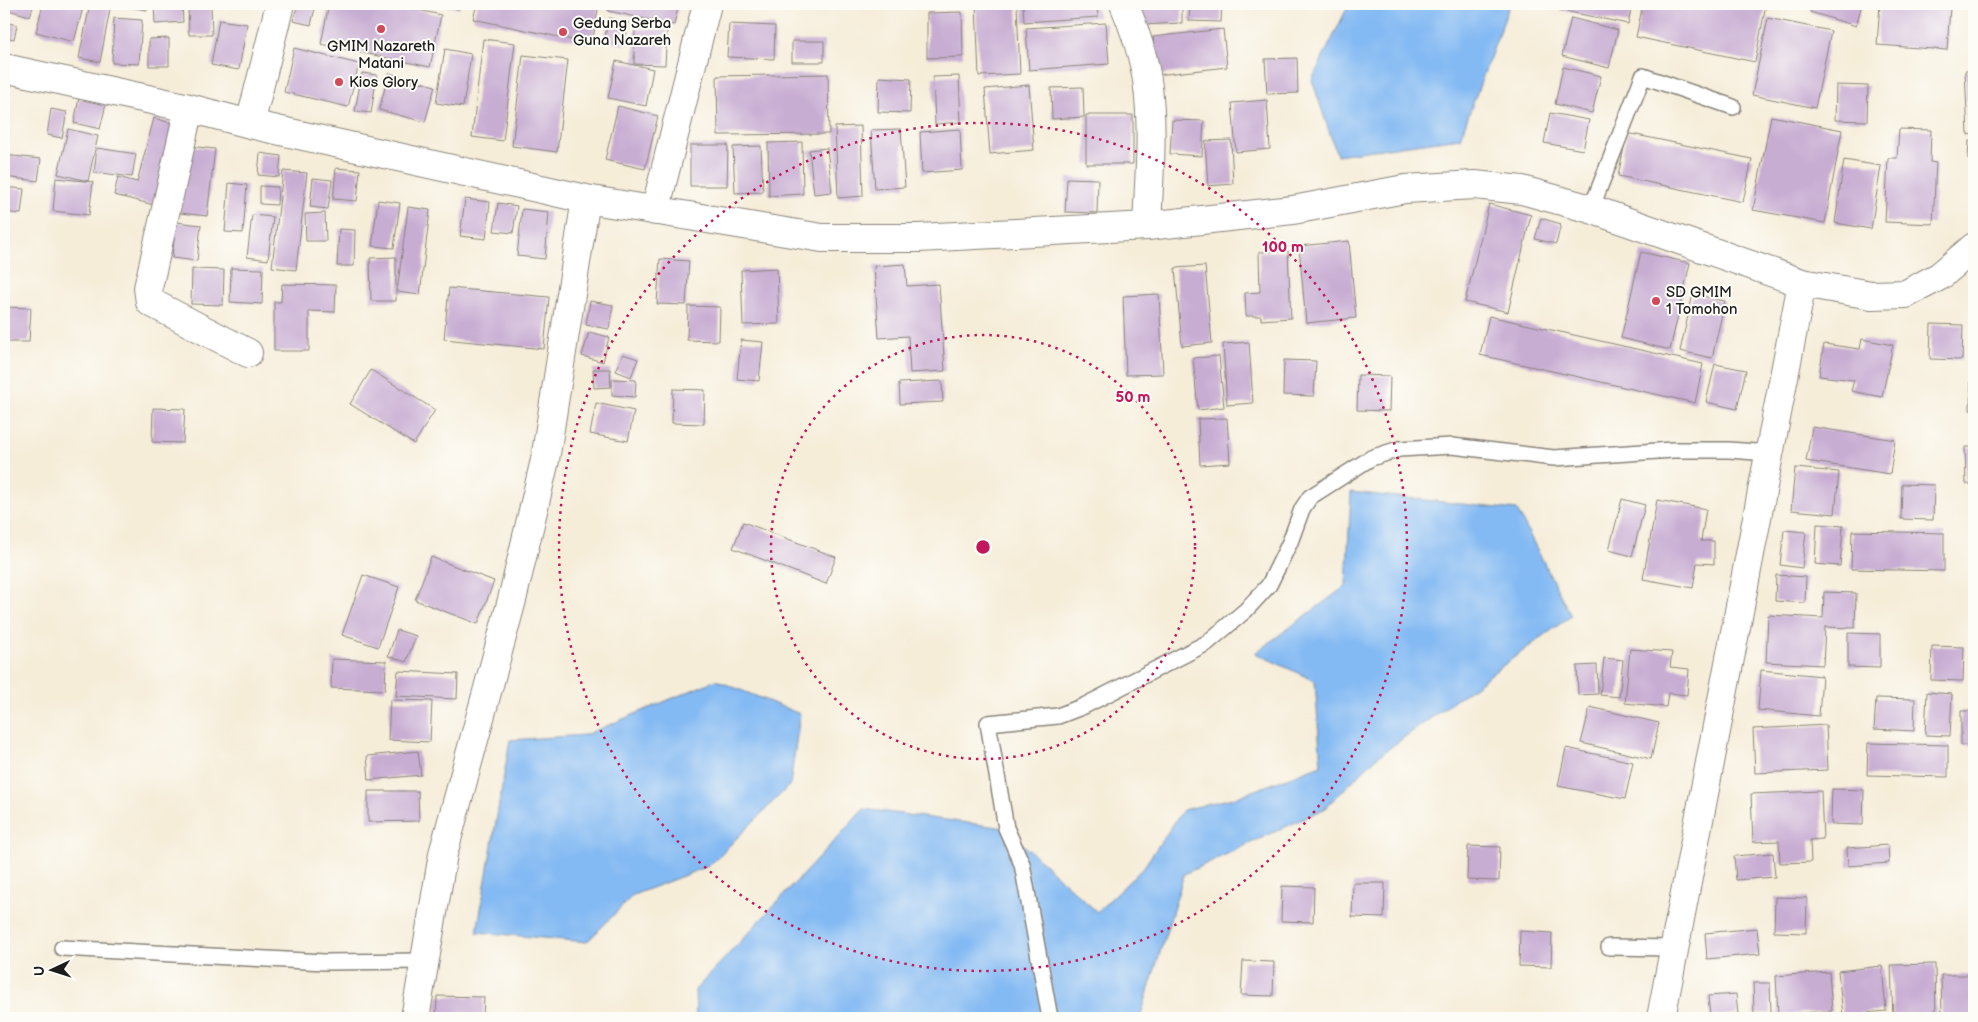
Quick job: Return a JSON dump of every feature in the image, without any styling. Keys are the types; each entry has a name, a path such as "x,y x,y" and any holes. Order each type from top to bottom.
{"street":[{"path":"250,124 280,4"},
{"path":"655,211 707,4"},
{"path":"1124,4 1135,31 1147,80 1150,129 1147,226"},
{"path":"4,68 190,108 250,124 586,199 822,238 918,238 1147,226 1294,210 1405,189 1475,185 1522,190 1591,209 1802,283 1871,295 1906,294 1940,276 1974,247"},
{"path":"190,108 148,288 148,297 150,302 248,353"},
{"path":"415,1018 443,854 512,600 545,460 586,199"},
{"path":"1661,1018 1802,283"}],"lane":[{"path":"1591,209 1643,76 1733,107"},
{"path":"1050,1018 1022,864 1006,828 988,723 1058,716 1084,706 1207,643 1246,610 1269,585 1290,542 1302,509 1310,497 1371,458 1399,449 1452,446 1554,458 1673,450 1729,450 1769,453"},
{"path":"62,948 325,962 425,961"},
{"path":"1609,948 1675,948"}],"water":[{"path":"1349,4 1510,4 1460,138 1337,155 1312,80"},
{"path":"1351,492 1517,510 1571,616 1376,758 1324,809 1184,874 1140,1018 696,1018 695,990 864,809 1005,828 1097,912 1143,868 1183,810 1237,797 1321,765 1315,681 1255,653 1346,586"},
{"path":"716,680 800,714 790,785 709,866 633,895 587,942 477,932 510,740 585,735"}],"building":[{"path":"4,4 34,4 30,16 4,9"},
{"path":"43,4 84,4 74,42 36,32"},
{"path":"90,4 111,4 100,62 79,58"},
{"path":"123,4 148,4 147,10 122,6"},
{"path":"154,4 182,4 183,22 155,24"},
{"path":"298,4 316,4 311,25 293,21"},
{"name":"GMIM Nazareth Matani","path":"329,4 391,4 441,15 430,67 321,44"},
{"path":"440,4 460,4 459,9"},
{"name":"Gedung Serba Guna Nazareh","path":"477,4 599,4 592,44 473,19"},
{"path":"610,4 679,4 674,25 608,11"},
{"path":"734,4 777,4 777,6 734,6"},
{"path":"825,4 854,4 854,8 825,9"},
{"path":"1023,4 1097,4 1098,17 1024,22"},
{"path":"1142,4 1182,4 1182,23 1143,25"},
{"path":"1190,4 1222,4 1221,22 1189,21"},
{"path":"1562,4 1632,4 1628,24 1560,10"},
{"path":"1643,4 1766,4 1755,62 1636,37"},
{"path":"1813,4 1862,4 1856,26 1810,12"},
{"path":"1880,4 1950,7 1947,50 1877,45"},
{"path":"1017,5 1020,74 979,76 976,6"},
{"path":"211,6 212,35 189,35 188,7"},
{"path":"962,12 963,57 927,58 927,13"},
{"path":"114,18 142,20 139,64 112,63"},
{"path":"609,18 629,23 624,45 604,41"},
{"path":"1571,18 1618,30 1609,68 1562,56"},
{"path":"1768,18 1831,31 1815,108 1752,95"},
{"path":"219,20 247,24 239,70 211,65"},
{"path":"4,22 17,25 14,39 4,37"},
{"path":"1106,23 1109,64 1029,70 1026,28"},
{"path":"729,24 775,26 774,59 727,57"},
{"path":"635,29 667,30 665,65 634,64"},
{"path":"1223,29 1227,67 1157,75 1153,37"},
{"path":"169,38 169,66 149,66 149,39"},
{"path":"483,39 515,43 503,141 472,137"},
{"path":"792,41 824,41 824,62 792,62"},
{"path":"294,48 359,64 348,107 284,92"},
{"path":"445,49 471,54 463,107 436,103"},
{"path":"523,55 568,60 557,152 512,146"},
{"path":"1297,58 1298,93 1267,94 1265,59"},
{"path":"616,61 653,69 646,106 608,98"},
{"path":"1563,67 1601,76 1592,113 1555,104"},
{"path":"1965,71 1974,71 1974,134 1968,135"},
{"path":"362,73 377,75 371,113 355,111"},
{"path":"389,73 435,86 425,122 379,110"},
{"path":"828,74 829,134 718,135 717,76"},
{"path":"959,76 961,122 935,124 933,77"},
{"path":"879,77 911,79 910,113 878,112"},
{"path":"1029,85 1034,150 990,154 985,89"},
{"path":"1836,85 1868,86 1867,121 1835,120"},
{"path":"1083,87 1084,117 1052,119 1051,88"},
{"path":"79,98 106,104 100,129 74,123"},
{"path":"1267,100 1270,149 1236,152 1232,103"},
{"path":"618,106 658,116 645,169 605,160"},
{"path":"51,109 67,112 62,138 47,135"},
{"path":"1550,113 1589,120 1583,150 1544,143"},
{"path":"1086,115 1133,115 1133,164 1086,164"},
{"path":"1771,116 1842,130 1825,223 1753,210"},
{"path":"154,118 182,126 162,207 114,195 118,177 137,182"},
{"path":"1172,120 1204,121 1202,156 1170,154"},
{"path":"861,126 863,196 838,198 835,127"},
{"path":"68,129 98,136 88,181 58,174"},
{"path":"901,129 905,187 875,189 871,130"},
{"path":"960,129 962,170 922,173 920,132"},
{"path":"1899,129 1931,130 1930,162 1936,163 1933,224 1885,222 1888,158 1897,158"},
{"path":"1627,133 1752,159 1743,202 1618,176"},
{"path":"1231,140 1233,184 1208,186 1205,141"},
{"path":"1969,141 1974,141 1974,159 1968,159"},
{"path":"802,142 803,194 769,196 768,143"},
{"path":"690,145 728,145 727,186 690,186"},
{"path":"188,146 215,149 207,216 180,213"},
{"path":"761,146 763,192 735,193 733,147"},
{"path":"97,148 136,154 132,177 94,172"},
{"path":"827,148 832,192 814,194 809,150"},
{"path":"260,153 281,156 279,177 258,175"},
{"path":"4,155 41,159 38,181 4,177"},
{"path":"1844,160 1881,166 1871,229 1835,223"},
{"path":"336,168 360,170 357,201 333,199"},
{"path":"283,171 307,173 296,270 272,267"},
{"path":"56,178 93,182 89,215 53,211"},
{"path":"313,178 332,180 328,209 310,207"},
{"path":"1067,178 1098,179 1097,213 1065,212"},
{"path":"229,183 247,185 243,233 225,232"},
{"path":"260,186 278,187 277,205 260,204"},
{"path":"4,187 24,189 21,214 4,212"},
{"path":"465,199 490,202 486,239 460,236"},
{"path":"378,200 400,203 394,248 372,246"},
{"path":"498,203 517,206 513,233 494,231"},
{"path":"1489,204 1531,215 1508,312 1465,302"},
{"path":"408,207 430,210 420,295 397,292"},
{"path":"522,209 549,212 545,259 517,256"},
{"path":"325,213 326,241 306,241 305,214"},
{"path":"252,215 273,217 268,260 247,257"},
{"path":"1541,218 1561,224 1556,244 1535,239"},
{"path":"176,222 201,225 197,261 172,258"},
{"path":"339,229 355,230 354,266 337,266"},
{"path":"1349,241 1356,318 1306,323 1299,246"},
{"path":"1288,251 1291,318 1261,320 1261,316 1246,316 1245,293 1260,292 1259,252"},
{"name":"SD GMIM 1 Tomohon","path":"1641,252 1690,263 1670,350 1621,338"},
{"path":"396,257 396,301 371,301 370,258"},
{"path":"660,259 689,261 686,305 657,304"},
{"path":"905,264 907,286 939,284 945,371 910,373 908,336 879,338 874,266"},
{"path":"1205,266 1212,343 1182,346 1175,268"},
{"path":"231,268 263,269 262,304 230,302"},
{"path":"777,268 779,324 743,325 741,270"},
{"path":"192,269 224,270 223,305 191,304"},
{"path":"282,284 336,285 335,312 309,311 309,351 274,351 274,302 281,302"},
{"path":"449,288 549,297 544,349 444,339"},
{"path":"1159,294 1163,374 1126,375 1123,296"},
{"path":"1693,294 1725,301 1712,358 1680,351"},
{"path":"590,301 613,305 609,329 586,325"},
{"path":"688,306 720,307 719,341 687,340"},
{"path":"4,307 31,308 29,342 4,342"},
{"path":"1489,316 1703,364 1695,403 1480,355"},
{"path":"1931,324 1963,325 1962,360 1930,359"},
{"path":"589,332 609,337 603,362 582,356"},
{"path":"1862,339 1893,345 1882,397 1851,391 1854,380 1819,376 1824,344 1860,349"},
{"path":"741,340 763,342 759,381 737,379"},
{"path":"1249,342 1253,403 1227,405 1223,344"},
{"path":"623,354 638,359 631,377 616,371"},
{"path":"1219,356 1224,407 1198,410 1193,358"},
{"path":"1284,360 1316,361 1314,396 1283,395"},
{"path":"1715,364 1746,370 1737,409 1706,402"},
{"path":"593,369 610,369 611,387 594,388"},
{"path":"371,370 435,410 414,444 350,404"},
{"path":"1358,375 1390,376 1389,411 1357,410"},
{"path":"1971,376 1974,376 1974,411 1970,410"},
{"path":"612,379 636,380 635,397 612,395"},
{"path":"942,381 943,402 900,404 899,383"},
{"path":"673,389 705,390 704,424 672,423"},
{"path":"596,403 634,411 628,441 590,434"},
{"path":"153,408 185,409 183,443 152,442"},
{"path":"1227,418 1230,463 1200,465 1198,419"},
{"path":"1812,427 1895,440 1890,474 1806,461"},
{"path":"1965,447 1974,447 1974,484 1966,484"},
{"path":"1795,468 1839,472 1835,514 1791,510"},
{"path":"1902,484 1934,485 1933,520 1901,519"},
{"path":"1622,499 1645,505 1632,556 1609,550"},
{"path":"1657,500 1706,509 1701,541 1714,541 1714,564 1697,563 1693,588 1643,579"},
{"path":"743,522 836,557 826,584 733,548"},
{"path":"1817,524 1843,526 1840,566 1815,564"},
{"path":"1784,530 1806,532 1802,568 1780,565"},
{"path":"1852,531 1944,533 1944,571 1851,569"},
{"path":"431,557 494,581 478,624 415,600"},
{"path":"363,575 399,587 378,647 342,635"},
{"path":"1776,575 1806,577 1805,603 1775,601"},
{"path":"1824,592 1856,593 1855,628 1825,627 1823,665 1766,662 1768,615 1823,618"},
{"path":"397,630 416,636 406,662 388,656"},
{"path":"1848,633 1880,634 1880,668 1848,667"},
{"path":"1932,646 1964,647 1963,681 1931,680"},
{"path":"1630,649 1672,652 1670,667 1689,669 1687,695 1668,693 1666,707 1625,703"},
{"path":"1604,658 1623,660 1619,697 1600,695"},
{"path":"332,659 386,661 385,690 331,688"},
{"path":"1597,665 1598,694 1578,695 1577,666"},
{"path":"1761,670 1822,676 1819,716 1758,710"},
{"path":"398,671 458,674 457,699 396,696"},
{"path":"1927,692 1952,694 1950,736 1925,735"},
{"path":"1876,698 1915,699 1914,731 1874,729"},
{"path":"390,700 432,701 430,742 388,740"},
{"path":"1590,707 1659,723 1651,759 1581,743"},
{"path":"1961,711 1974,711 1974,746 1961,745"},
{"path":"1826,725 1828,770 1755,773 1753,729"},
{"path":"1868,743 1948,745 1948,777 1867,775"},
{"path":"1566,748 1633,762 1625,799 1558,786"},
{"path":"418,751 421,775 369,780 367,756"},
{"path":"1832,789 1864,790 1863,825 1831,824"},
{"path":"368,791 418,791 419,821 368,822"},
{"path":"1821,791 1823,839 1810,840 1811,862 1780,863 1779,841 1753,842 1751,794"},
{"path":"1888,845 1889,863 1848,866 1847,848"},
{"path":"1468,846 1500,847 1499,881 1467,880"},
{"path":"1773,853 1775,877 1736,880 1734,856"},
{"path":"1353,883 1385,883 1384,918 1352,917"},
{"path":"1282,886 1314,887 1313,922 1281,921"},
{"path":"1775,897 1807,898 1806,933 1774,932"},
{"path":"1757,928 1760,954 1707,959 1705,933"},
{"path":"1520,931 1552,933 1551,967 1519,966"},
{"path":"1243,961 1274,962 1273,996 1241,995"},
{"path":"1935,964 1936,1018 1893,1018 1891,965"},
{"path":"1882,966 1886,1011 1843,1015 1838,971"},
{"path":"1829,972 1832,1011 1778,1015 1776,976"},
{"path":"1941,975 1974,975 1974,1018 1942,1018"},
{"path":"1753,983 1770,983 1771,1013 1754,1014"},
{"path":"1736,994 1738,1014 1710,1017 1708,996"},
{"path":"437,996 484,997 483,1018 436,1018"}],"place":[{"name":"GMIM Nazareth Matani","path":"381,29"},
{"name":"Gedung Serba Guna Nazareh","path":"563,32"},
{"name":"Kios Glory","path":"339,82"},
{"name":"SD GMIM 1 Tomohon","path":"1656,301"}]}
